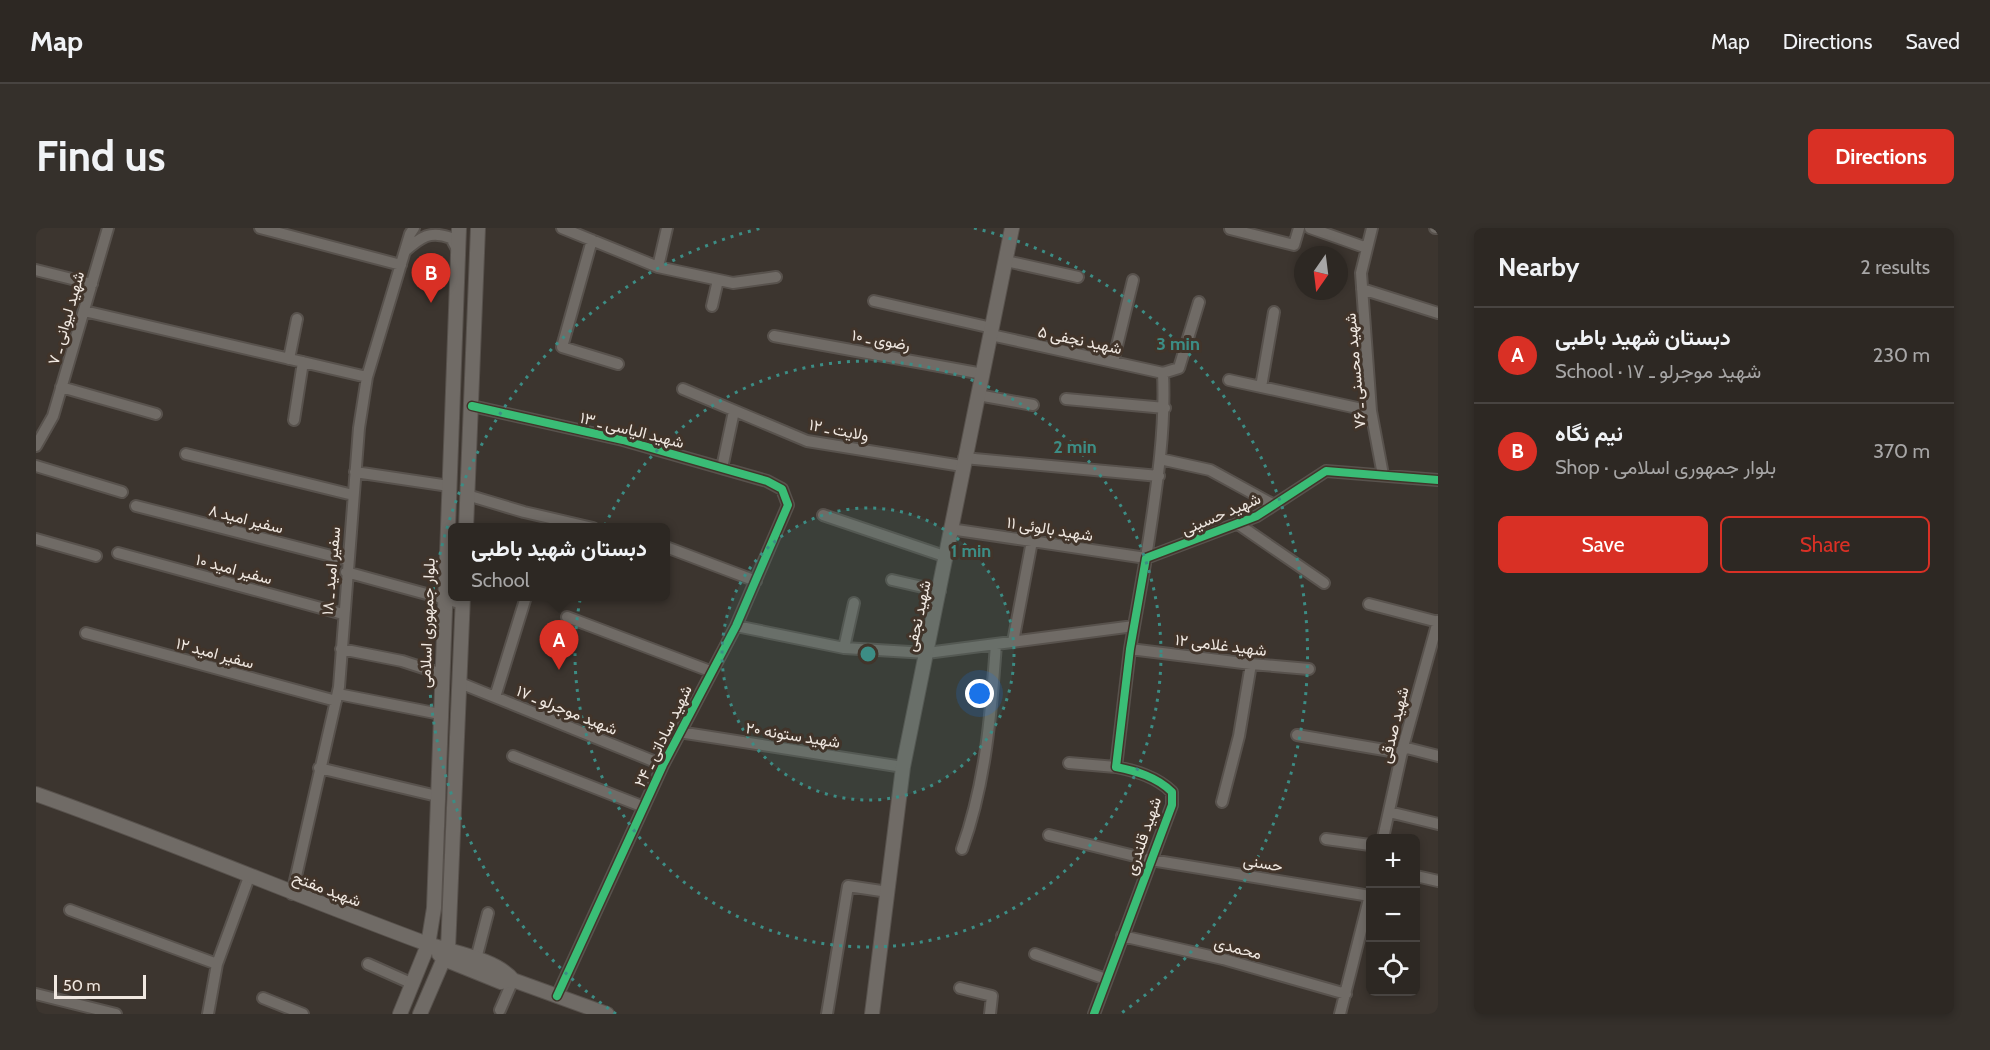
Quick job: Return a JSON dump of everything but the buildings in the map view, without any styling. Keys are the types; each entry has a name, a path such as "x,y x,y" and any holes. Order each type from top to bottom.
{"main road":[{"name":"بلوار جمهوری اسلامی","path":"400,1014 428,945 434,908 459,228"},
{"path":"466,523 478,228"},
{"name":"شهید نجفی","path":"872,1014 903,767 1012,228"},
{"path":"455,298 475,301"},
{"path":"420,1014 446,954 463,601"},
{"name":"شهید مفتح","path":"36,794 131,828 446,954 476,959 507,972 513,980 607,1014"},
{"path":"446,954 501,982 513,980"}],"street":[{"name":"شهید لیوانی ـ ۷","path":"36,447 53,416 108,228"},
{"path":"260,228 401,265"},
{"name":"سفیر امید ـ ۱۸","path":"292,894 337,698 355,472 368,377 414,228"},
{"path":"562,228 658,267 733,283 776,277"},
{"path":"658,267 667,228"},
{"path":"1230,229 1294,245 1299,228"},
{"path":"1310,228 1367,248"},
{"name":"شهید محسنی ـ ۷۶","path":"1372,228 1361,273 1371,411 1383,475"},
{"path":"405,252 420,238 430,234 451,238 458,251"},
{"path":"592,240 562,347 618,364"},
{"path":"1006,261 1078,277"},
{"path":"36,270 92,284"},
{"path":"712,306 718,280"},
{"path":"1113,362 1134,280"},
{"path":"1362,289 1438,313"},
{"name":"شهید نجفی ۵","path":"874,301 1163,373"},
{"path":"1069,763 1116,767 1130,649 1158,476 1165,408 1163,373 1179,368 1199,302"},
{"path":"84,311 368,377"},
{"path":"1261,387 1274,312"},
{"path":"289,358 297,320"},
{"name":"رضوی ـ ۱۰","path":"774,336 983,374"},
{"path":"294,420 303,362"},
{"path":"1229,380 1371,411"},
{"path":"61,387 156,414"},
{"name":"ولایت ـ ۱۲","path":"683,389 807,441 963,462 1158,476"},
{"path":"978,395 1033,405"},
{"path":"1066,399 1165,408"},
{"name":"شهید الیاسی ـ ۱۳","path":"471,406 623,440 722,468 782,489"},
{"path":"722,468 734,411"},
{"path":"186,454 353,495"},
{"path":"1160,459 1210,470 1274,505"},
{"path":"36,466 122,492"},
{"name":"شهید حسینی","path":"1146,558 1257,516 1326,471 1438,480"},
{"path":"355,472 449,486"},
{"name":"شهید ساداتی ـ ۲۴","path":"557,996 663,765 710,671 736,626 756,581 788,505 782,489"},
{"path":"467,495 524,513 569,523"},
{"name":"سفیر امید ۸","path":"136,506 347,560"},
{"path":"823,515 947,557"},
{"path":"1238,524 1324,583"},
{"name":"شهید بالوئی ۱۱","path":"950,529 1146,558"},
{"path":"36,539 96,556"},
{"path":"1013,642 1032,541"},
{"path":"670,549 756,581"},
{"name":"سفیر امید ۱۰","path":"118,553 343,614"},
{"path":"346,572 448,601"},
{"path":"892,580 940,591"},
{"path":"495,697 525,601"},
{"path":"844,648 854,603"},
{"path":"1369,604 1438,621"},
{"path":"567,617 710,671"},
{"name":"شهید صدقی","path":"1384,834 1402,750 1438,621"},
{"path":"736,626 844,648 927,653 1134,626"},
{"name":"سفیر امید ۱۲","path":"86,633 337,698 389,704 440,714"},
{"path":"962,849 976,811 990,735 996,644"},
{"path":"341,649 393,660 442,674"},
{"name":"شهید غلامی ۱۲","path":"1130,649 1310,669"},
{"path":"1222,802 1239,736 1251,664"},
{"name":"شهید موجرلو ـ ۱۷","path":"460,683 663,765"},
{"name":"شهید ستونه ۲۰","path":"679,732 903,767"},
{"path":"1297,735 1438,756"},
{"path":"513,756 644,807"},
{"name":"شهید قلندری","path":"1094,1014 1172,805 1172,792 1164,784 1116,767"},
{"path":"320,768 437,796"},
{"path":"1389,812 1438,824"},
{"name":"حسنی","path":"1049,835 1151,860 1366,894"},
{"path":"1326,839 1366,844"},
{"path":"208,1014 217,964 249,877"},
{"path":"1420,877 1438,881"},
{"path":"827,1014 848,886 888,892"},
{"path":"70,910 217,964"},
{"path":"1340,1014 1366,912"},
{"path":"476,959 488,913"},
{"name":"محمدی","path":"1122,936 1223,959 1346,994"},
{"path":"1035,954 1106,979"},
{"path":"368,964 412,984"},
{"path":"500,1010 513,980"},
{"path":"960,988 992,996 990,1014"},
{"path":"36,994 116,1014"},
{"path":"263,998 303,1014"}],"cycle path":[{"path":"472,406 623,440 767,481 782,489 788,505 736,626 663,765 557,996"},
{"path":"1094,1014 1172,805 1172,792 1160,782 1116,767 1130,649 1146,558 1257,516 1326,471 1438,480"}],"place":[{"name":"نیم نگاه","path":"431,303"},
{"name":"دبستان شهید باطبی","path":"559,670"}]}
